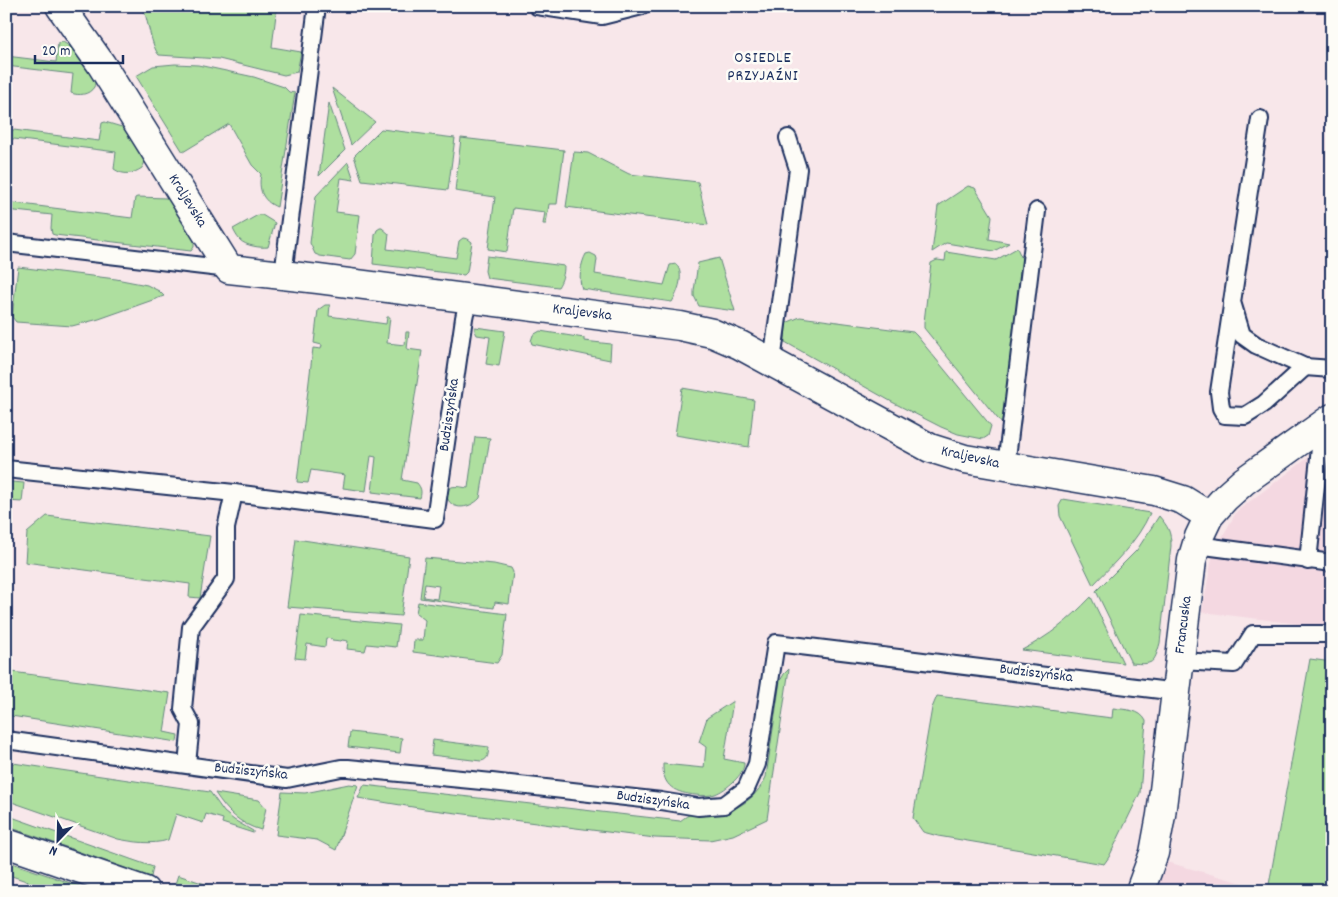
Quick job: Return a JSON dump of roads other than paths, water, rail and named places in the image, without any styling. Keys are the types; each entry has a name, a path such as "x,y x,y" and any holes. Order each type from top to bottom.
{"street":[{"name":"Kraljevska","path":"60,6 101,64 230,269 680,326 712,333 740,345 930,448 965,459 1154,491 1183,500 1209,516"},
{"name":"Francuska","path":"1140,891 1154,853 1161,815 1192,560 1197,545 1209,516 1225,498 1244,481 1325,423"},
{"path":"6,843 145,891"}],"lane":[{"path":"283,275 317,6"},
{"path":"537,6 602,16 642,6"},
{"path":"1260,119 1219,392 1221,408 1225,415 1245,416 1264,404 1305,367"},
{"path":"772,362 798,169 788,138"},
{"path":"1006,466 1037,211"},
{"path":"6,243 230,269"},
{"name":"Budziszyńska","path":"6,469 234,494 435,519 468,299"},
{"path":"1232,302 1242,335 1256,345 1305,367 1332,369"},
{"path":"1308,560 1320,448 1325,423"},
{"path":"187,764 191,724 183,709 191,627 226,578 226,528 234,494"},
{"path":"1197,545 1332,563"},
{"path":"1180,661 1234,664 1252,634 1332,634"},
{"name":"Budziszyńska","path":"6,740 287,778 341,768 371,769 662,801 698,807 724,804 746,789 757,764 776,643 1177,692"}],"district":[{"name":"OSIEDLE PRZYJAŹNI","path":"763,67"}]}
